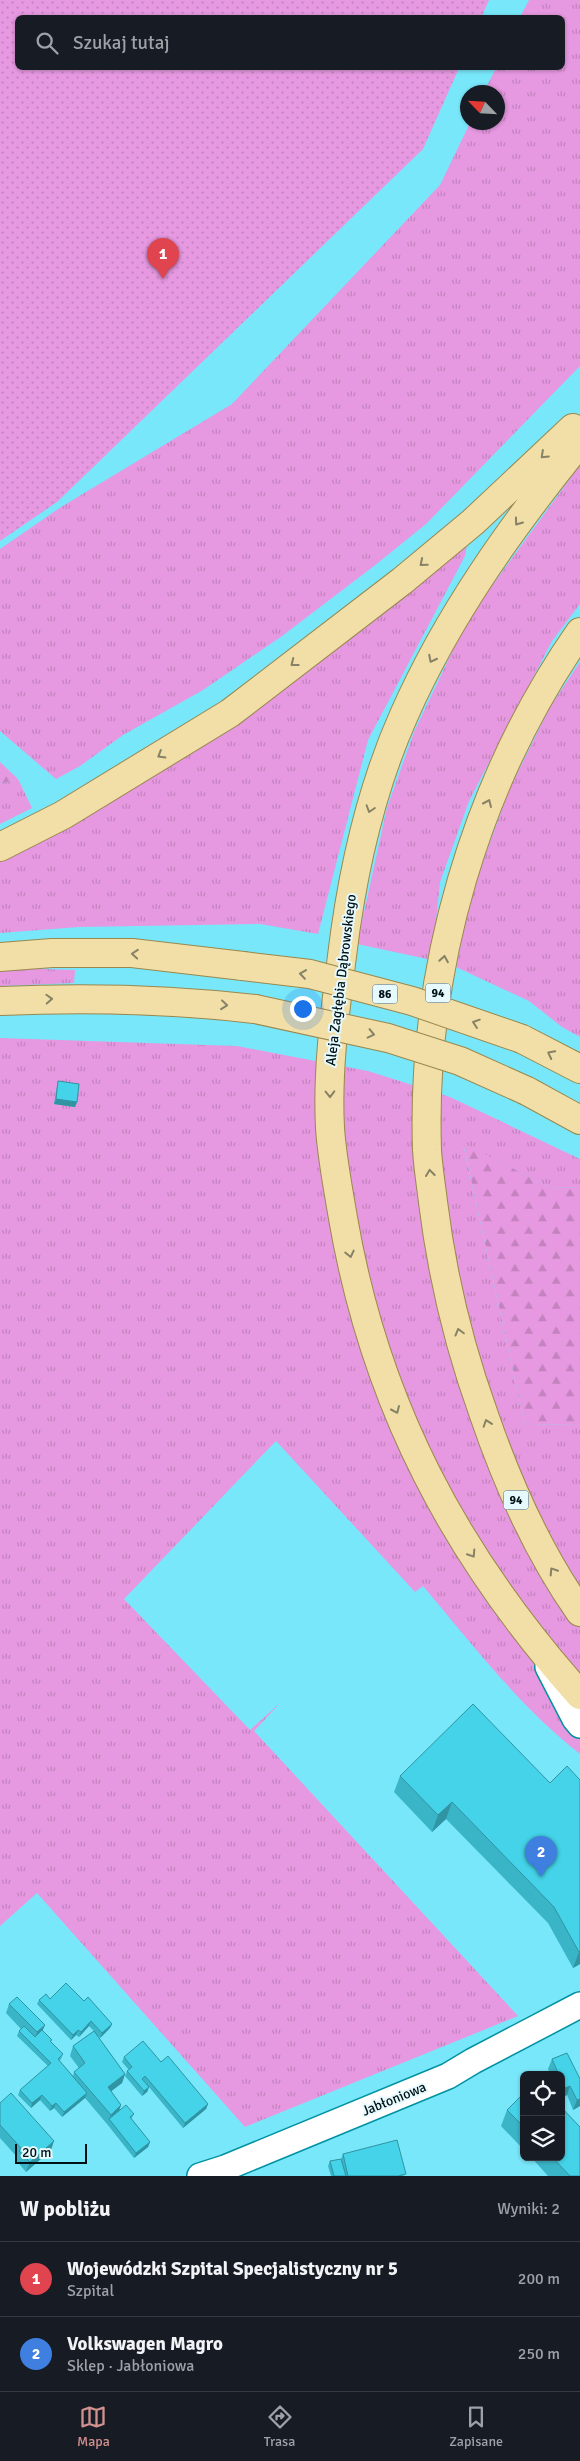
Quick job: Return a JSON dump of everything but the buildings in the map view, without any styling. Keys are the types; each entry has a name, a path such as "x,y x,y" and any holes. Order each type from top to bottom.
{"main road":[{"path":"0,846 63,815 230,713 409,575 473,522 580,422"},
{"name":"Aleja Zagłębia Dąbrowskiego","path":"580,442 518,522 456,614 404,714 367,817 346,922 333,1027 330,1085 330,1130 348,1244 363,1314 393,1402 423,1468 461,1537 492,1585 539,1649 580,1695"},
{"name":"94","path":"580,632 548,682 519,738 484,813 469,854 448,933 431,1050 427,1110 427,1153 439,1249 471,1379 506,1480 549,1565 580,1612"},
{"name":"86","path":"0,957 52,953 132,953 310,974 412,1001 522,1039 580,1069"},
{"path":"0,1001 80,998 193,1002 255,1009 388,1038 460,1061 527,1091 580,1120"}],"street":[{"path":"539,1649 575,1719 580,1725"},
{"name":"Jabłoniowa","path":"200,2176 225,2168 448,2076 580,2005"}],"green space":[{"path":"0,0 489,0 482,15 15,15 15,70 458,70 423,149 57,502 0,541"},
{"path":"529,0 580,0 580,366 426,524 374,566 282,636 203,690 123,735 80,766 56,779 0,731 0,549 61,507 232,404 440,185 467,130 505,130 505,85 488,85 495,70 565,70 565,15 521,15"},
{"path":"580,465 580,604 552,641 469,801 440,882 432,960 357,944 387,808 414,732 467,620"},
{"path":"466,543 465,556 368,740 318,934 260,924 79,927 0,933 0,855"},
{"path":"580,662 580,1037 562,1027 529,1001 456,967 471,894 509,790 550,707"},
{"path":"0,762 18,779 0,784"},
{"path":"18,779 32,808 0,824 0,784"},
{"path":"0,969 75,970 74,983 0,986"},
{"path":"0,1038 237,1046 368,1071 450,1097 580,1159 580,1188 549,1187 463,1144 525,1425 580,1424 580,1754 558,1736 517,1695 423,1586 415,1592 276,1441 124,1599 250,1730 280,1703 254,1731 518,2016 245,2127 37,1893 0,1926"},
{"path":"463,1143 549,1187 580,1188 580,1424 525,1425"}],"place":[{"name":"Wojewódzki Szpital Specjalistyczny nr 5","path":"163,279"},
{"name":"Volkswagen Magro","path":"541,1877"}]}
